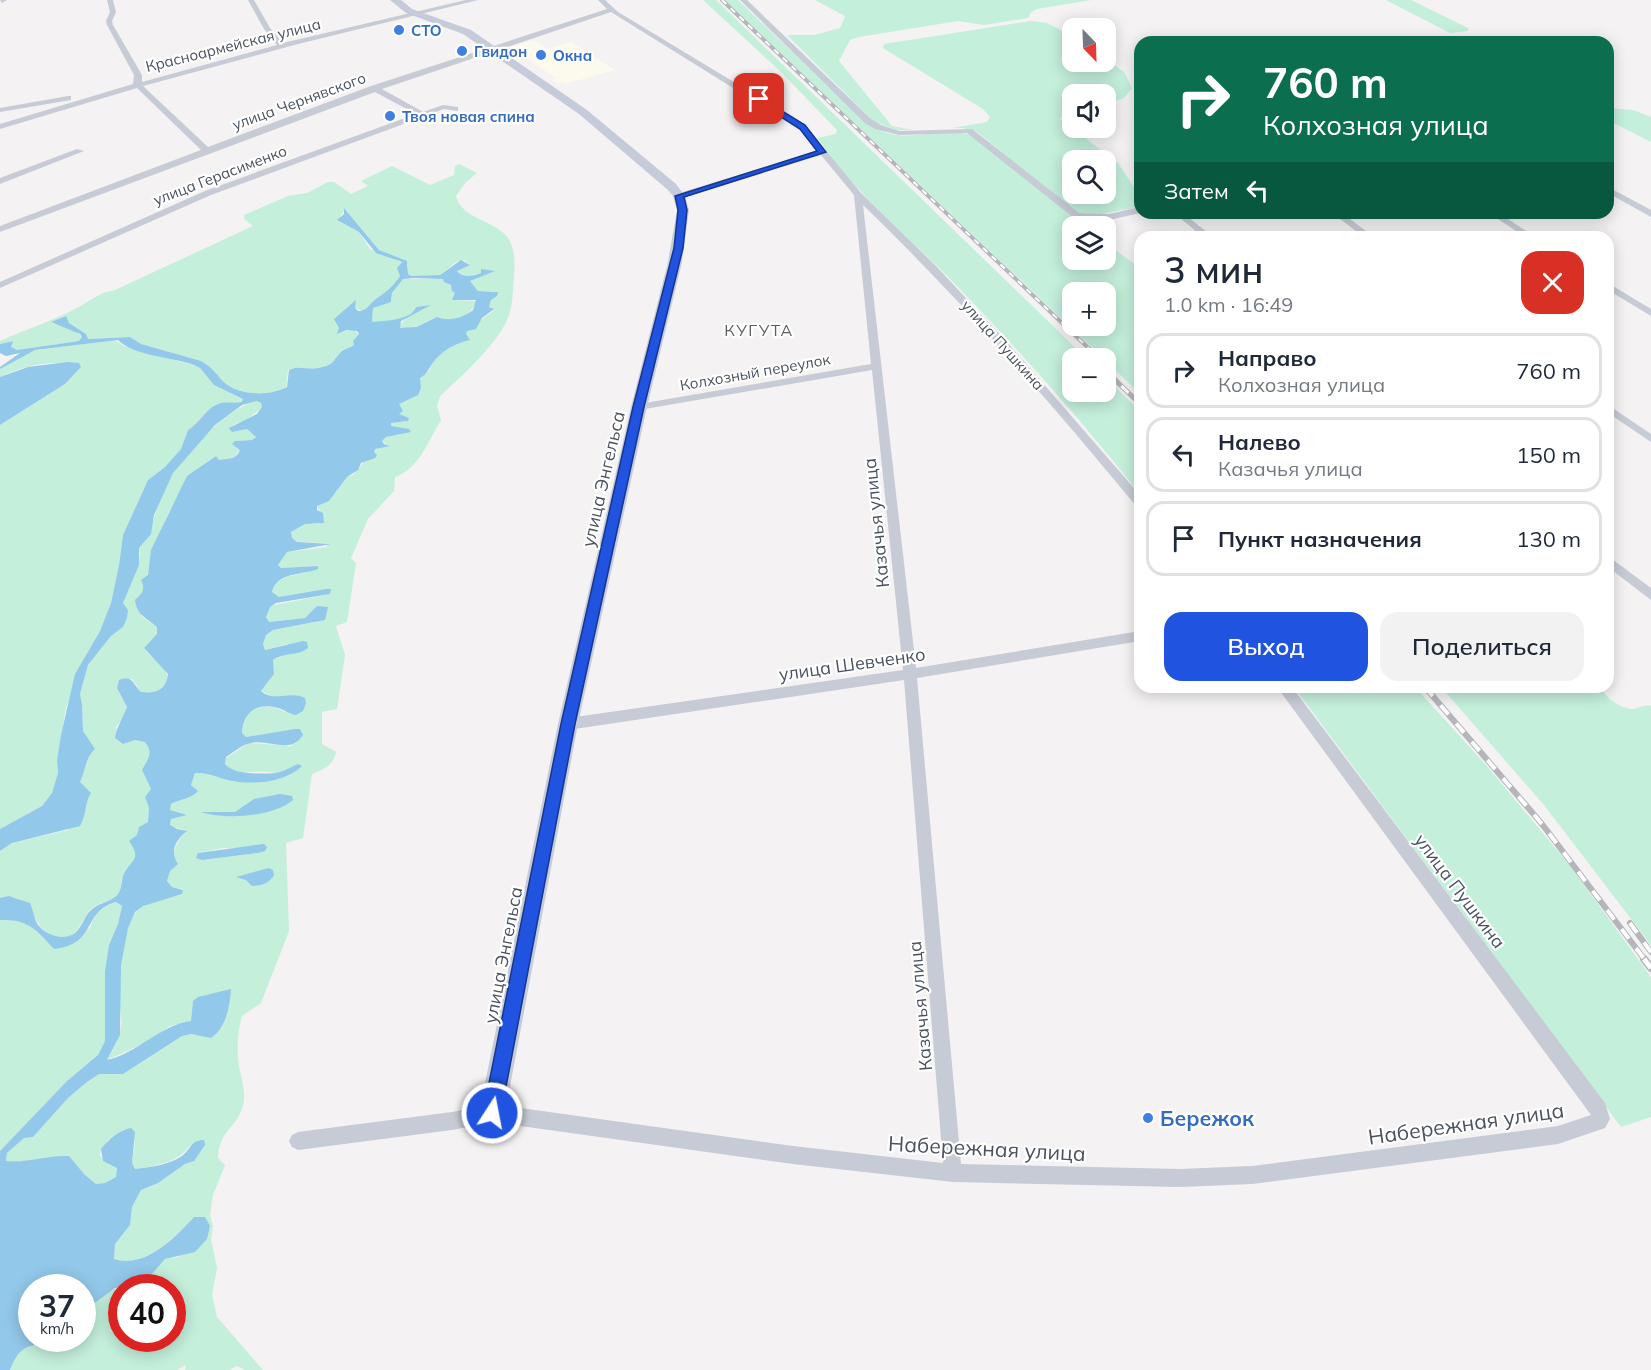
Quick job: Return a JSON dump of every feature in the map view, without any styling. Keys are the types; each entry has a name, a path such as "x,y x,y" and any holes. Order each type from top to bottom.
{"street":[{"path":"110,0 113,12 109,21 110,25 138,75 137,84 205,149"},
{"path":"251,0 267,29 282,46"},
{"path":"395,0 402,7 461,29 491,48 609,132 644,161 679,196 822,152"},
{"name":"Красноармейская улица","path":"0,127 137,84 282,46 475,0"},
{"path":"601,0 611,10 793,120 808,132 858,195"},
{"path":"743,0 868,121 878,127 899,132 963,130 976,134 1077,216 1109,217 1134,211"},
{"name":"улица Чернявского","path":"0,230 205,149 374,88 611,10"},
{"path":"374,88 422,114"},
{"path":"0,110 114,91"},
{"name":"улица Герасименко","path":"0,285 198,197 422,114 446,106 455,109"},
{"path":"0,181 80,151"},
{"path":"1614,193 1651,214"},
{"name":"Казачья улица","path":"858,195 910,674 952,1173"},
{"name":"улица Пушкина","path":"858,195 912,246 1016,359 1089,440 1134,496"},
{"name":"улица Энгельса","path":"492,1113 568,724 639,407 678,248 683,210 679,196"},
{"path":"1186,219 1201,231"},
{"path":"1344,219 1362,231"},
{"path":"1502,219 1522,231"},
{"path":"1614,290 1651,313"},
{"name":"Колхозный переулок","path":"639,407 877,366"},
{"path":"1614,412 1651,439"},
{"path":"1614,565 1651,595"},
{"name":"улица Шевченко","path":"568,724 910,674 1134,637"},
{"name":"улица Пушкина","path":"1288,693 1599,1109 1601,1119"},
{"name":"Набережная улица","path":"298,1142 452,1121 492,1113 793,1155 952,1173 1180,1178 1252,1175 1558,1135 1595,1124 1601,1119"}],"shaded area":[{"path":"534,40 547,49 571,42 615,70 565,84 562,82 557,84 552,80 556,78 510,47"}],"green space":[{"path":"703,0 716,0 1076,348 1062,348 1062,401 955,284 865,196 832,158 818,138 836,134 837,130 782,73"},
{"path":"725,0 738,0 863,120 884,132 895,135 960,133 971,135 1081,216 1062,216 1062,270 1116,270 1116,250 1134,264 1134,388 1116,371 1116,348 1092,348 1080,336 1116,336 1116,282 1062,282 1062,319"},
{"path":"815,0 1091,0 1037,9 1031,12 1028,18 984,25 958,21 850,40 839,61 892,126 913,130 896,130 873,121 787,35 815,35 840,28 845,17"},
{"path":"1386,0 1411,0 1468,28 1468,31 1450,33"},
{"path":"1031,21 1047,23 1062,31 1062,72 1116,72 1116,66 1124,72 1132,88 1124,98 1116,101 1116,84 1062,84 1062,117 1060,119 1062,121 1062,138 1085,138 1101,150 1062,150 1062,202 976,131 952,128 987,122 990,117 983,109 883,48 884,44"},
{"path":"1614,108 1633,110 1651,117 1651,142 1614,123"},
{"path":"1116,161 1134,187 1134,208 1101,214 1084,213 1083,216 1064,204 1116,204"},
{"path":"459,164 477,173 465,183 456,196 459,204 471,215 502,232 512,246 514,266 510,309 502,330 487,350 440,396 437,406 441,420 417,461 395,477 394,491 368,519 351,558 356,563 347,622 336,626 345,655 337,709 322,712 322,744 336,752 331,763 312,774 303,838 286,843 289,931 261,1003 242,1016 238,1052 244,1103 239,1116 224,1136 219,1149 218,1158 225,1165 213,1195 210,1215 213,1226 211,1239 217,1268 212,1295 217,1317 263,1370 245,1370 237,1366 229,1370 185,1370 186,1365 177,1370 10,1370 20,1352 96,1352 96,1300 108,1293 108,1352 186,1352 186,1274 151,1274 165,1259 179,1257 194,1217 168,1242 148,1255 137,1260 114,1260 115,1244 130,1225 132,1207 141,1190 158,1183 185,1164 194,1161 190,1145 173,1160 135,1169 132,1163 135,1141 109,1139 101,1150 100,1156 117,1168 116,1177 105,1183 96,1184 84,1174 32,1161 6,1161 7,1153 24,1138 33,1137 68,1098 99,1074 123,1074 182,1036 190,1034 211,1037 193,1001 191,1021 170,1026 145,1043 107,1060 121,1027 119,999 121,965 128,927 142,907 158,900 181,895 183,889 172,887 167,882 175,848 187,831 170,826 171,819 186,815 170,810 171,804 195,794 197,791 191,785 195,773 244,782 283,777 269,772 238,771 225,764 226,758 249,743 291,746 295,729 246,737 242,734 247,717 258,708 272,707 289,714 273,697 261,691 274,674 273,660 288,654 288,644 265,650 263,644 266,635 273,630 317,622 312,611 305,618 269,622 266,617 270,606 330,594 279,597 272,592 275,585 285,578 318,566 281,568 278,565 287,552 327,547 327,543 297,542 292,538 291,532 305,524 319,524 322,516 317,506 334,495 347,477 353,475 375,449 388,445 382,441 385,438 409,429 391,427 391,423 407,421 409,418 398,414 399,404 418,391 420,378 430,370 440,354 470,340 465,334 467,331 494,310 489,307 495,291 478,291 470,281 492,271 466,275 457,271 470,265 464,260 456,262 440,275 411,276 408,274 408,264 379,250 345,209 340,222 359,232 370,249 402,263 400,275 389,292 373,305 363,311 355,308 347,310 335,318 339,328 338,334 352,329 359,334 353,341 354,345 328,365 288,370 286,387 279,390 264,393 240,391 226,384 201,361 140,344 130,337 87,339 86,334 69,323 65,316 51,323 75,331 82,337 79,341 17,350 11,347 12,341 0,344 0,341 64,314 99,295 115,290 253,226 244,219 244,215 288,196 307,193 328,182 334,182 351,194 368,186 361,181 392,166 430,185 454,175 455,166","holes":["223,848 237,848 258,853 202,860 198,853"]},
{"path":"403,279 443,279 456,293 453,300 477,301 468,313 460,318 446,320 435,318 413,328 400,328 400,325 408,316 429,305 401,319 372,322 373,308 392,300 392,293"},
{"path":"115,340 124,346 194,365 200,368 214,385 243,399 243,402 209,409 188,430 181,449 165,467 148,480 123,535 111,603 100,631 83,660 66,708 57,760 58,773 52,793 42,806 0,829 0,425 65,384 81,367 61,363 40,364 0,377 0,369 30,351"},
{"path":"1116,388 1134,405 1134,487 1118,467 1063,402 1116,402"},
{"path":"257,401 261,403 262,408 246,420 233,425 232,432 247,429 256,437 252,440 235,441 233,444 240,450 233,458 219,460 216,456 199,469 185,485 173,505 154,550 143,596 141,616 157,627 157,634 144,648 165,670 166,680 161,689 150,693 141,692 132,679 119,680 117,688 127,707 124,717 116,727 123,744 135,740 146,742 150,753 142,770 151,789 145,797 149,808 148,822 139,827 135,859 124,874 117,895 92,908 71,936 59,938 51,935 38,924 26,904 20,899 0,898 0,851 12,843 68,830 84,788 80,782 87,760 95,749 83,731 80,694 88,665 111,636 123,627 128,610 123,603 140,555 139,548 152,527 159,503 171,476 180,464 210,430 235,411"},
{"path":"1298,693 1420,693 1486,765 1571,867 1651,977 1651,1117 1621,1127"},
{"path":"1446,693 1604,693 1609,699 1623,707 1632,709 1651,706 1651,945 1544,805"},
{"path":"117,902 122,906 118,924 109,945 105,1041 98,1055 67,1081 0,1151 0,920 18,921 31,927 54,949 90,928 99,911"}],"water":[{"path":"344,208 379,250 407,261 408,274 411,276 440,275 461,260 470,265 457,271 462,275 478,274 481,273 481,269 495,271 470,281 478,291 498,292 497,296 491,300 489,307 494,309 482,318 476,329 467,331 466,334 470,340 449,348 436,359 420,378 421,388 418,395 399,404 403,411 399,414 409,418 408,421 391,423 391,426 409,429 411,432 386,437 382,441 390,446 375,449 374,452 377,455 375,458 361,463 358,470 347,477 329,501 317,506 317,510 323,513 324,523 305,524 291,532 292,538 297,542 331,544 287,552 278,565 281,568 318,566 318,569 291,575 279,581 272,592 279,597 331,589 330,594 276,603 270,607 266,617 269,622 305,618 317,606 328,607 325,620 273,630 266,635 263,644 265,650 303,641 307,642 308,648 273,660 274,674 261,691 271,696 300,696 305,698 306,703 303,711 296,715 270,706 252,710 245,719 242,733 246,737 300,729 303,735 298,741 286,745 258,742 247,744 226,757 225,764 241,772 256,773 276,773 298,764 302,766 288,776 279,779 251,783 195,773 191,785 198,791 192,796 171,804 170,810 187,815 171,819 170,825 187,831 175,846 174,855 178,864 170,871 167,881 172,887 183,890 182,894 143,906 135,912 128,928 121,965 120,1035 107,1060 129,1052 169,1028 191,1021 193,1001 198,997 231,989 224,1023 211,1038 191,1034 182,1036 123,1074 99,1074 68,1098 33,1137 24,1138 7,1153 6,1161 69,1156 96,1184 105,1183 116,1177 117,1168 103,1161 101,1149 114,1136 126,1129 131,1128 135,1132 132,1163 135,1169 172,1162 182,1156 194,1143 204,1140 205,1145 194,1161 185,1164 158,1183 141,1190 132,1207 130,1225 115,1244 114,1259 136,1260 147,1256 178,1234 194,1217 205,1217 210,1226 207,1239 195,1252 165,1259 152,1274 108,1274 108,1293 96,1302 96,1274 18,1274 18,1352 20,1352 10,1370 0,1370 0,1151 67,1081 98,1055 105,1041 105,972 109,945 118,924 122,906 116,902 105,907 77,941 54,949 31,927 18,921 0,920 0,898 9,896 30,903 37,923 42,929 56,936 66,937 78,930 94,908 119,893 125,871 135,857 129,841 137,835 139,827 148,822 149,808 145,797 151,789 142,770 150,753 148,746 145,742 135,740 123,744 115,738 127,707 117,688 119,680 127,678 141,692 156,691 163,687 168,674 144,648 157,634 157,627 140,613 135,600 142,591 141,580 148,575 151,550 187,476 216,456 219,460 233,458 238,454 240,450 232,444 235,441 252,440 256,437 247,429 232,432 229,428 257,414 262,407 257,401 242,405 215,425 173,473 154,515 151,534 139,548 139,565 123,603 128,610 127,618 123,627 111,636 88,665 80,694 83,731 95,749 87,760 80,782 91,793 80,826 12,843 0,851 0,829 42,806 52,793 58,773 57,760 61,735 75,674 100,631 111,603 123,535 148,480 165,467 181,449 188,430 209,409 221,403 242,402 243,399 214,385 200,368 194,365 133,350 118,340 35,350 0,369 20,353 6,356 0,353 0,344 13,341 11,347 17,350 79,341 82,337 80,334 51,322 66,316 69,323 86,334 88,339 130,337 141,344 201,361 226,384 240,391 264,393 280,390 287,387 289,370 327,366 342,351 354,345 353,341 359,334 357,331 347,330 337,334 339,328 334,319 356,300 355,308 358,311 367,308 400,276 397,268 402,262 376,253 359,232 337,220 344,214","holes":["403,279 443,279 451,285 455,293 452,300 476,300 473,310 456,318 437,317 416,327 400,328 401,321 431,305 416,307 404,317 372,322 373,308 391,302 392,293"]},
{"path":"68,362 79,363 81,367 65,384 0,425 0,377 28,367"},
{"path":"280,794 292,796 293,800 274,810 249,815 223,816 201,812 235,812 254,799"},
{"path":"264,844 267,847 265,851 258,853 202,860 196,858 198,853"},
{"path":"269,868 273,870 274,875 262,884 252,886 246,880 236,877"}],"railway":[{"path":"722,0 1088,348"},
{"path":"1116,381 1134,398"},
{"path":"1430,693 1542,824 1645,960"},
{"path":"1630,923 1651,952"},
{"path":"1644,959 1651,968"}],"place":[{"name":"СТО","path":"399,30"},
{"name":"Гвидон","path":"462,51"},
{"name":"Окна","path":"541,55"},
{"name":"Твоя новая спина","path":"390,116"},
{"name":"Бережок","path":"1148,1118"}],"district":[{"name":"КУГУТА","path":"759,330"}],"route":[{"path":"492,1113 568,724 639,407 678,248 683,210 679,196 822,152 808,132 759,99"}]}
